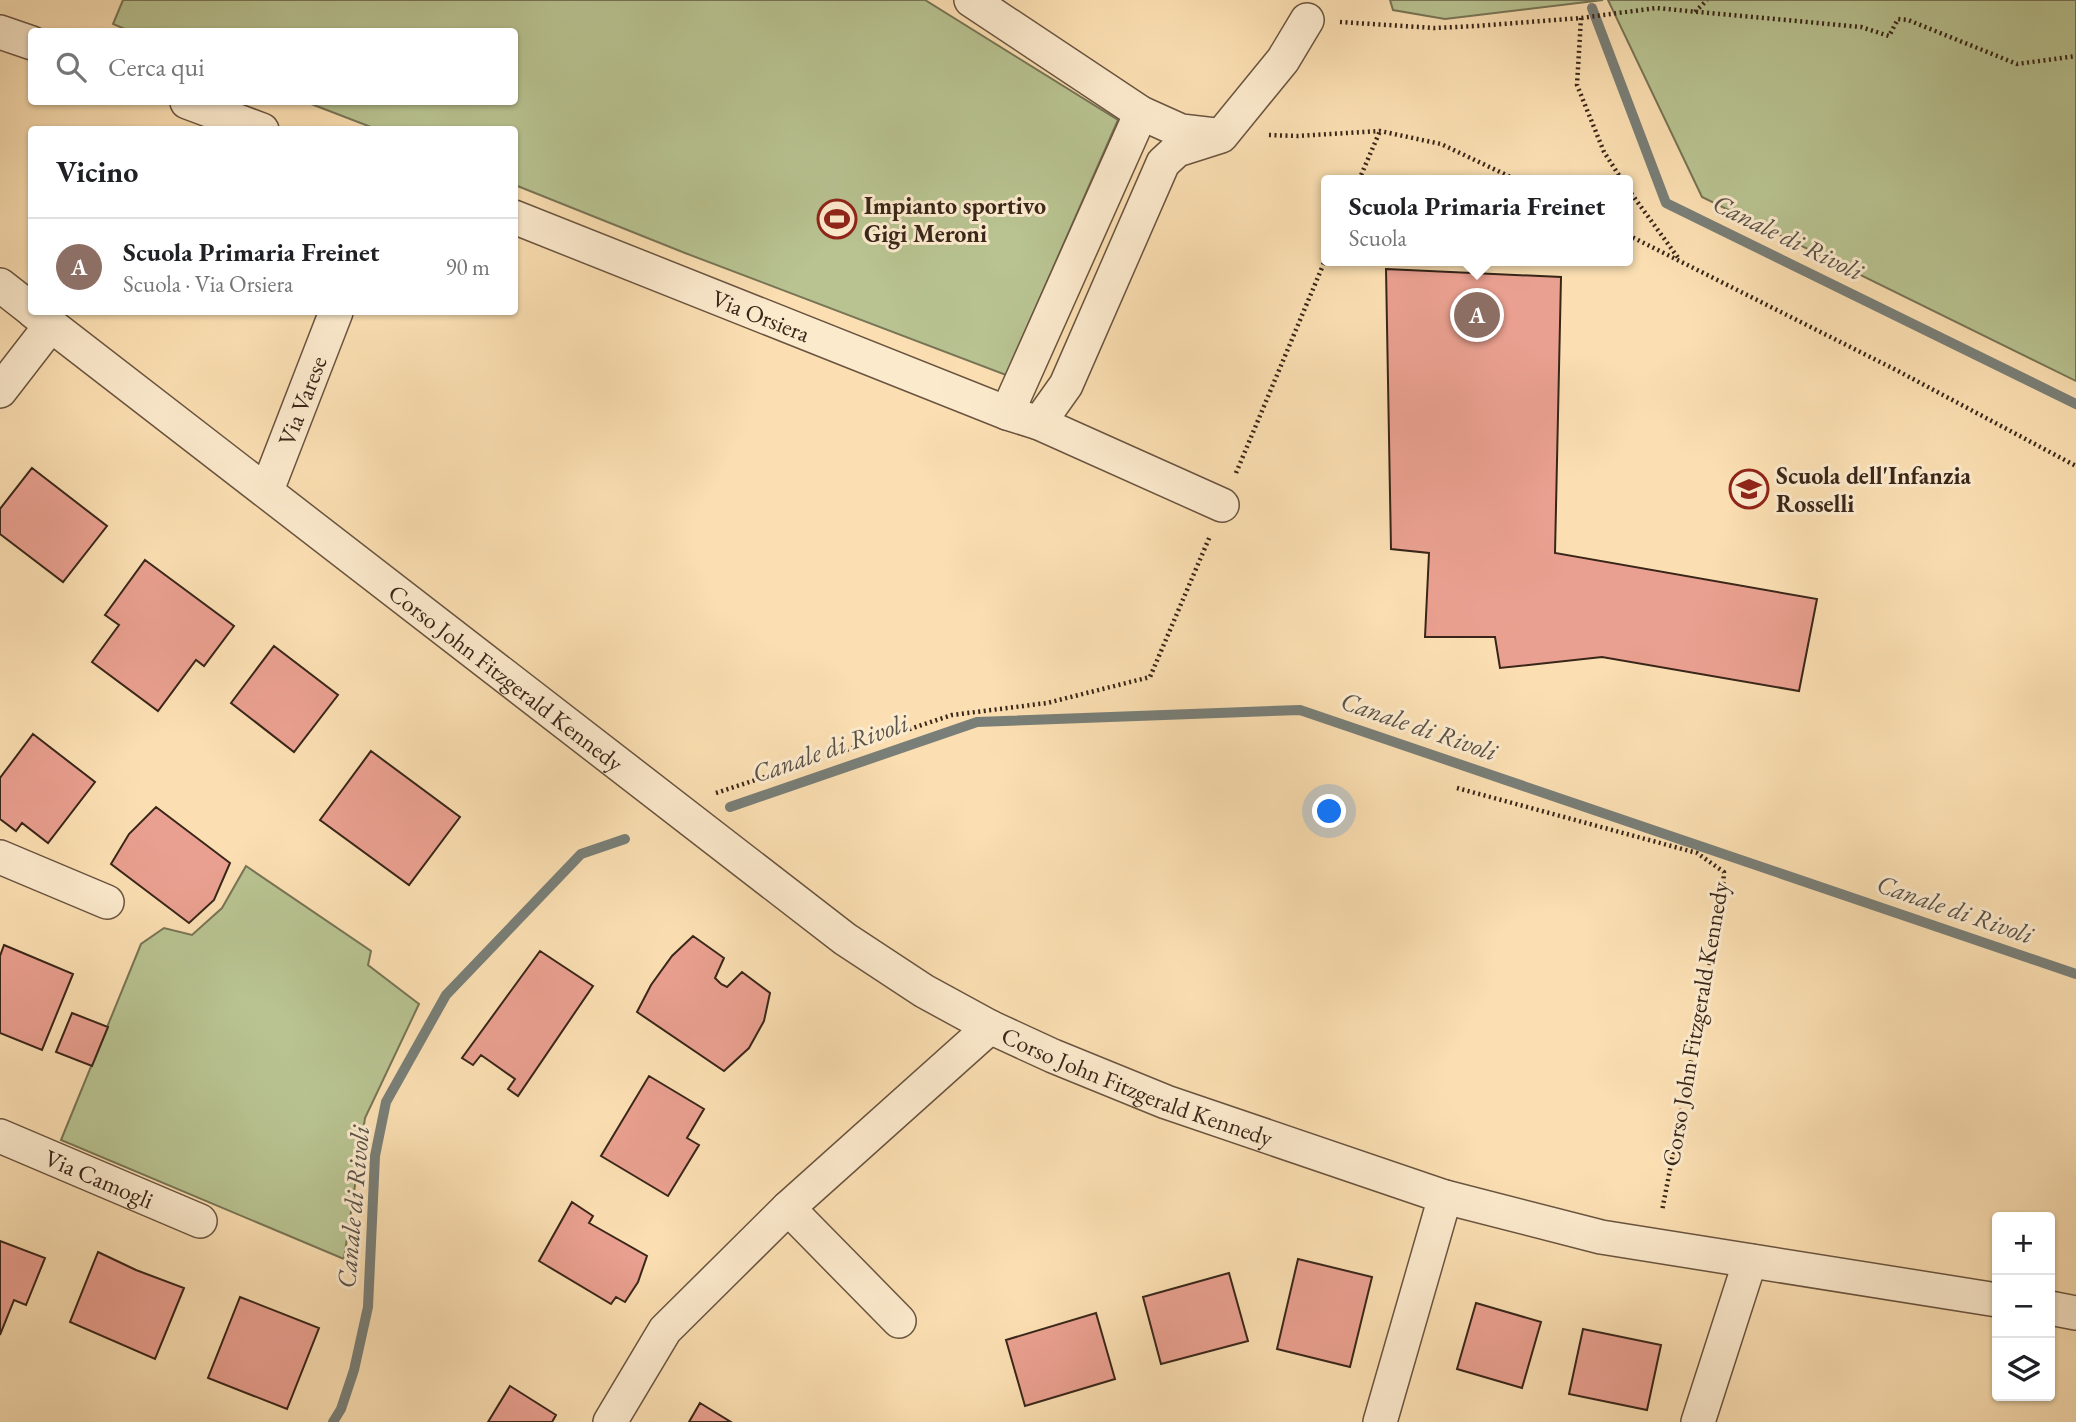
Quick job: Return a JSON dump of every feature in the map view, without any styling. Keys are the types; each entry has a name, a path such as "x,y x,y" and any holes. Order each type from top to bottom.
{"street":[{"path":"971,0 1141,113 1181,131 1220,136"},
{"path":"1039,423 1066,385 1163,163 1177,150 1220,136 1283,60 1307,20"},
{"path":"0,32 28,42"},
{"path":"195,105 251,126"},
{"path":"1007,413 1141,113"},
{"name":"Via Orsiera","path":"518,219 1007,413 1039,423 1223,505"},
{"name":"Corso John Fitzgerald Kennedy","path":"0,285 28,307"},
{"path":"0,391 39,315"},
{"name":"Corso John Fitzgerald Kennedy","path":"39,315 845,939 924,991 990,1027 1166,1102 1446,1197 1601,1237 1992,1299"},
{"name":"Via Varese","path":"267,490 335,315"},
{"path":"0,857 107,902"},
{"name":"Corso John Fitzgerald Kennedy","path":"610,1422 665,1330 788,1208 990,1027"},
{"name":"Via Camogli","path":"0,1136 200,1221"},
{"path":"1380,1422 1446,1197"},
{"path":"788,1208 899,1321"},
{"path":"1698,1422 1750,1261"},
{"path":"2055,1309 2076,1313"}],"path":[{"path":"1695,13 1707,0"},
{"path":"1307,20 1435,28 1581,18 1656,8 1861,27 1889,36 1898,19 1908,20 2017,64 2076,56"},
{"path":"1581,18 1577,85 1604,152 1619,175"},
{"path":"1361,175 1380,131"},
{"path":"1220,136 1297,136 1380,131 1441,144 1506,175"},
{"path":"1633,196 1681,262"},
{"path":"1633,238 2015,432 2076,466"},
{"path":"677,811 725,790 952,715 1047,703 1150,677 1323,266"},
{"name":"Corso John Fitzgerald Kennedy","path":"1457,788 1697,853 1724,872 1719,914 1655,1246"}],"green space":[{"name":"Impianto sportivo Gigi Meroni","path":"123,0 925,0 1118,120 1006,375 518,186 518,126 368,126 314,105 518,105 518,28 122,28 113,24"},
{"path":"1390,0 1603,0 1445,19 1393,10"},
{"path":"1608,0 2076,0 2076,381 1702,197"},
{"path":"246,866 371,951 368,965 419,1004 365,1118 344,1259 61,1140 141,944 164,928 192,935 222,908"}],"building":[{"path":"1386,269 1561,277 1555,553 1817,599 1799,691 1602,657 1500,668 1495,637 1425,637 1429,553 1391,549"},
{"path":"32,468 107,526 63,582 0,534 0,509"},
{"path":"145,560 234,626 204,666 196,660 158,711 92,662 119,625 105,615"},
{"path":"274,646 338,695 294,752 231,703"},
{"path":"33,734 95,782 48,843 22,823 16,831 0,819 0,778"},
{"path":"371,751 460,817 409,885 320,820"},
{"path":"156,807 230,863 214,900 189,923 111,864 129,834"},
{"path":"693,936 724,958 715,978 721,984 727,987 742,972 770,993 764,1021 749,1048 724,1071 637,1012 651,985 672,956"},
{"path":"4,945 73,974 42,1050 0,1033 0,956"},
{"path":"540,951 593,986 518,1096 508,1089 515,1079 481,1055 473,1065 462,1058"},
{"path":"72,1013 108,1027 92,1066 56,1052"},
{"path":"649,1076 704,1109 687,1138 699,1145 668,1196 601,1156"},
{"path":"572,1202 593,1216 589,1223 647,1256 638,1282 625,1302 616,1297 611,1304 539,1261"},
{"path":"0,1241 45,1258 26,1305 14,1300 0,1335"},
{"path":"98,1252 184,1288 155,1359 70,1322"},
{"path":"1298,1259 1372,1277 1350,1367 1277,1349"},
{"path":"1229,1273 1248,1341 1161,1364 1143,1297"},
{"path":"240,1297 319,1328 287,1409 208,1378"},
{"path":"1476,1303 1541,1322 1522,1388 1457,1369"},
{"path":"1096,1313 1115,1379 1025,1406 1006,1340"},
{"path":"1583,1329 1661,1345 1647,1410 1569,1394"},
{"path":"510,1386 556,1415 552,1422 488,1422"},
{"path":"700,1403 731,1422 689,1422"}],"waterway":[{"name":"Canale di Rivoli","path":"1592,8 1666,203 2076,404"},
{"name":"Canale di Rivoli","path":"730,807 977,722 1300,710 2076,974"},
{"name":"Canale di Rivoli","path":"333,1422 341,1409 354,1370 368,1307 375,1156 386,1102 446,995 581,854 625,839"}],"place":[{"name":"Impianto sportivo Gigi Meroni","path":"837,219"},
{"name":"Scuola Primaria Freinet","path":"1477,315"},
{"name":"Scuola dell'Infanzia Rosselli","path":"1749,489"}]}
